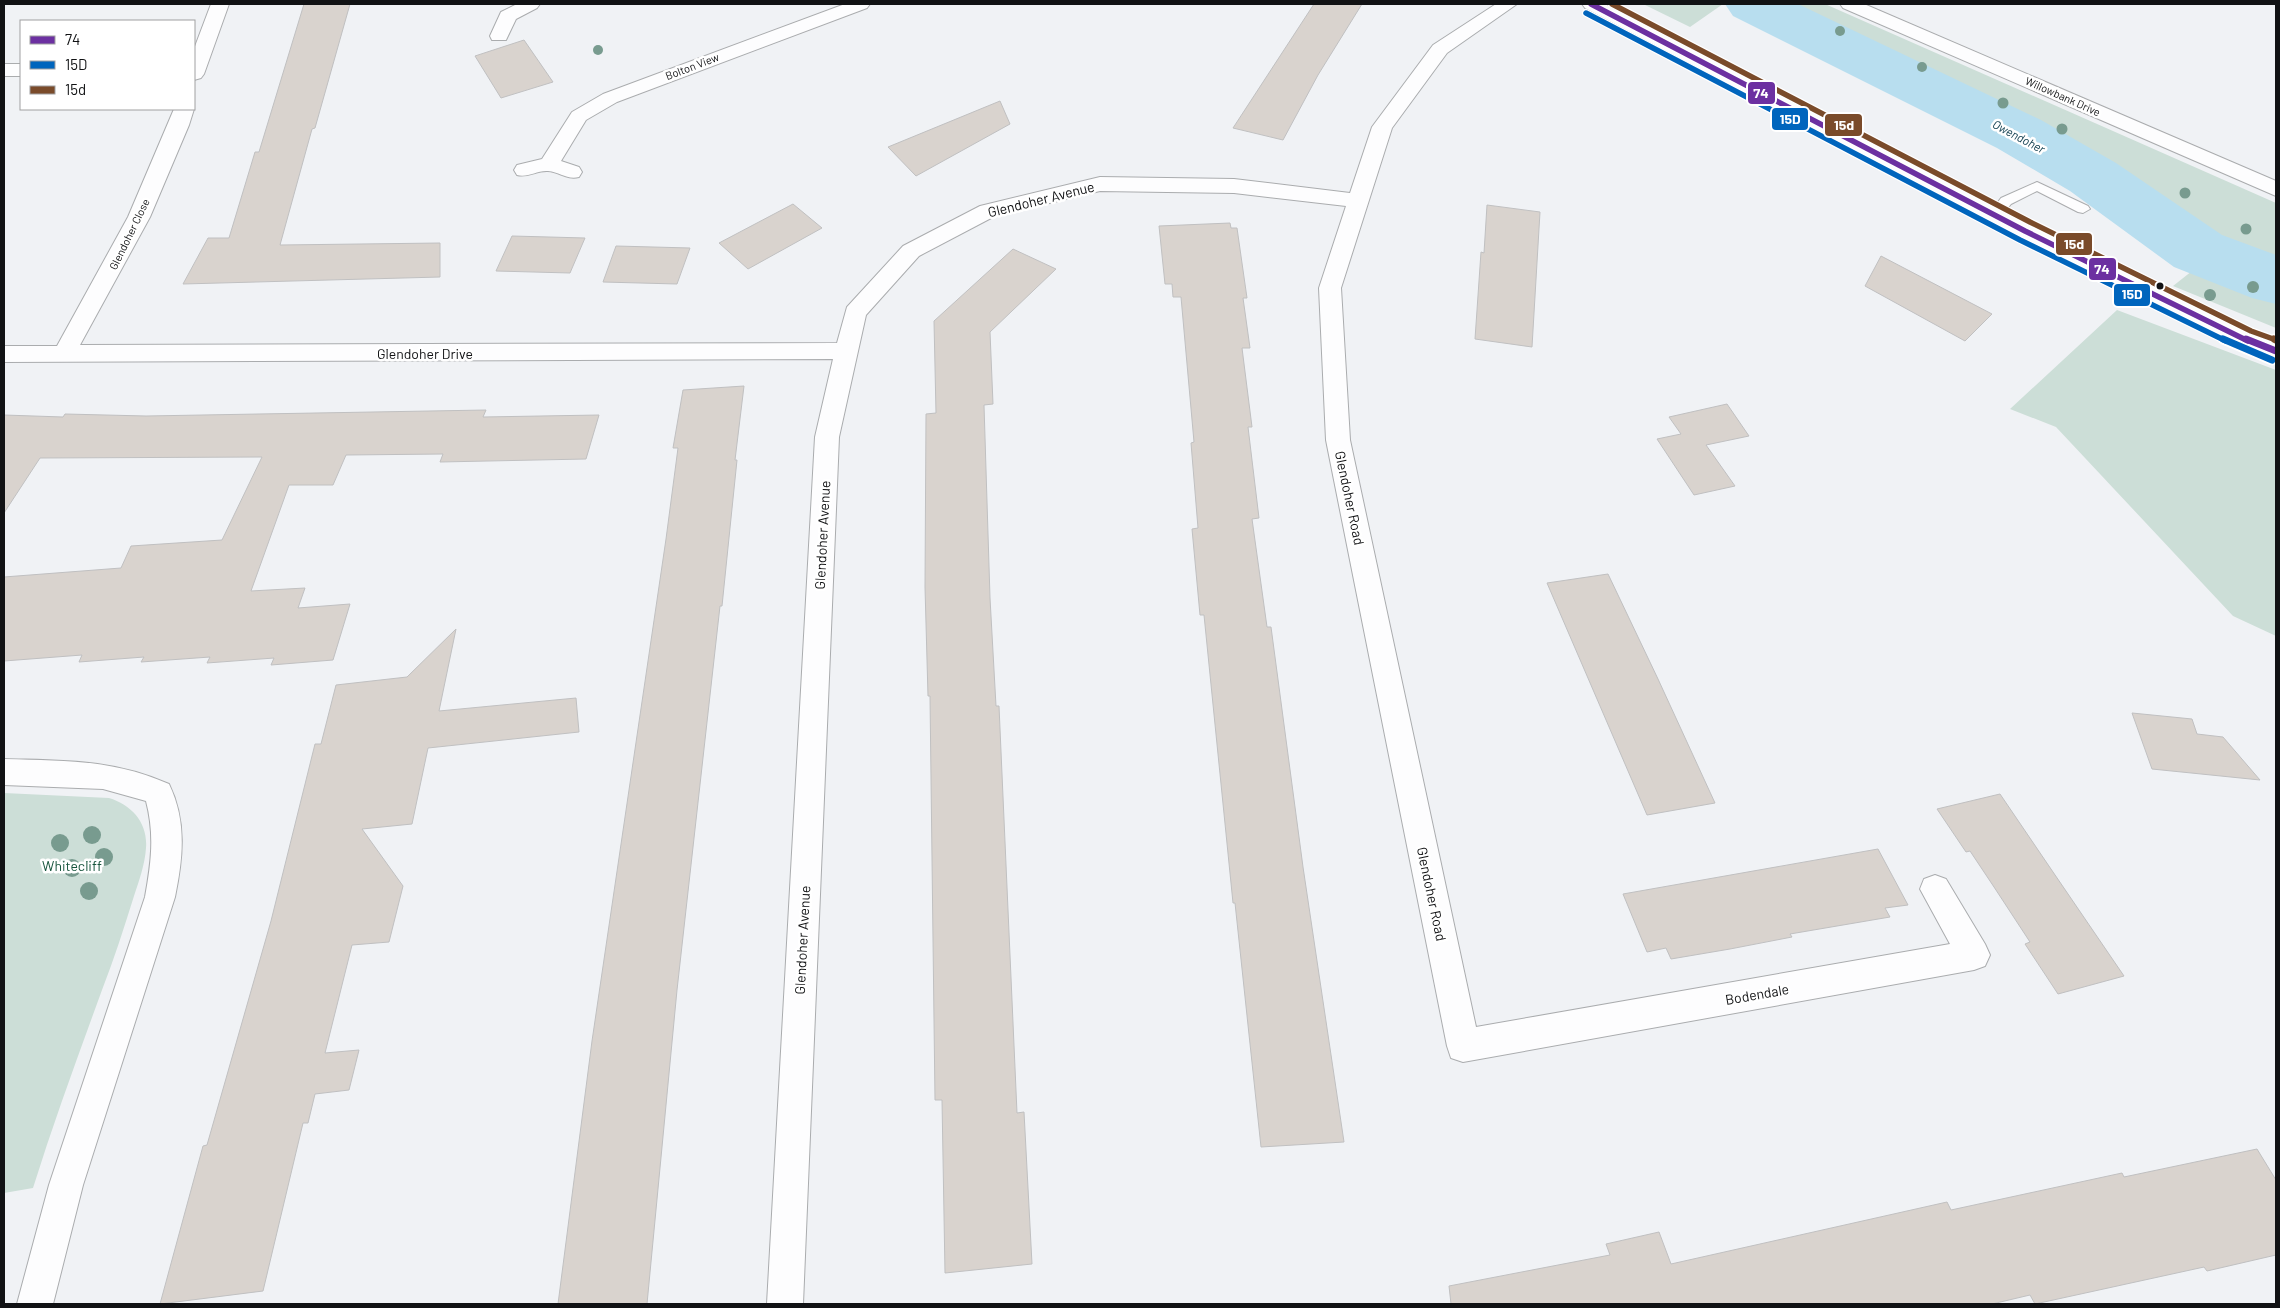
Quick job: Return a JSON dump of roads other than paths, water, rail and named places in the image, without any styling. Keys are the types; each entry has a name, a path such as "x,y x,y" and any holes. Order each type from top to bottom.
{"street":[{"path":"195,69 220,4"},
{"path":"499,36 508,16 531,4"},
{"name":"Bolton View","path":"549,164 579,116 610,98 861,4"},
{"path":"1591,4 1995,216 2238,335 2276,351"},
{"name":"Willowbank Drive","path":"1849,4 2276,189"},
{"name":"Glendoher Road","path":"1463,1046 1338,440 1330,288 1382,127 1440,49 1494,6"},
{"path":"4,70 20,70"},
{"name":"Glendoher Close","path":"64,354 139,217 180,125 184,110"},
{"path":"524,170 549,164 572,172"},
{"name":"Glendoher Avenue","path":"785,1304 827,437 855,313 911,251 988,211 1100,184 1234,186 1358,201"},
{"name":"Glendoher Drive","path":"4,354 846,352"},
{"path":"4,772 120,778 140,783 159,793 169,832 169,852 160,897 66,1185 36,1304"},
{"name":"Bodendale","path":"1463,1046 1974,955 1935,889"}],"lane":[{"path":"1995,216 2006,201 2037,186 2083,209"}],"waterway":[{"name":"Owendoher","path":"1753,4 2019,134 2093,177 2198,251 2276,281"}],"park label":[{"name":"Whitecliff","path":"72,865"}]}
